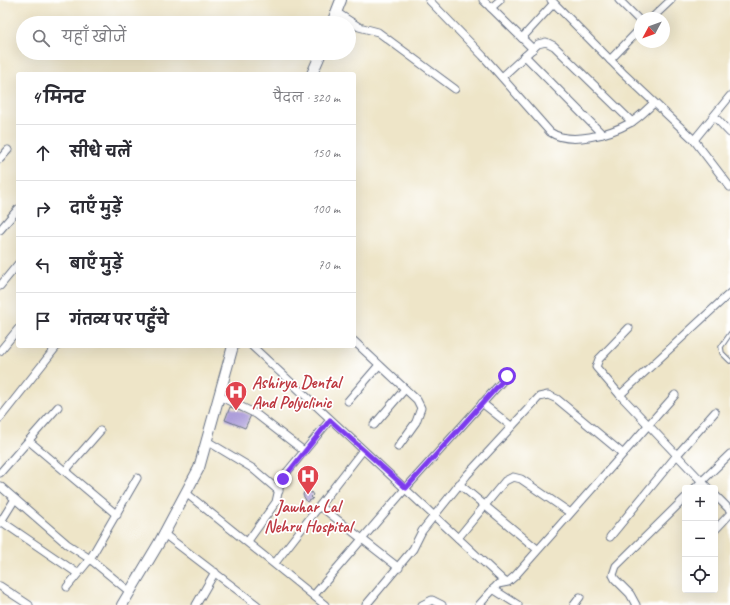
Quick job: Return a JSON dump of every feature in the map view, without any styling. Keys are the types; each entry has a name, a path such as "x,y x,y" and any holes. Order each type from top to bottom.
{"street":[{"path":"335,16 341,0"},
{"path":"428,0 502,77 550,132 556,136 568,139 602,134 632,122 654,103"},
{"path":"483,0 533,49"},
{"path":"491,8 500,0"},
{"path":"619,0 634,15"},
{"path":"658,12 671,0"},
{"path":"522,38 552,2 654,103 694,140 730,187"},
{"path":"336,12 342,16"},
{"path":"356,25 381,34 455,89"},
{"path":"610,60 634,36"},
{"path":"502,77 542,42 550,43 632,122"},
{"path":"525,56 602,134"},
{"path":"313,72 317,60"},
{"path":"694,140 730,96"},
{"path":"714,116 730,133"},
{"path":"0,159 8,150"},
{"path":"0,230 16,211"},
{"path":"0,286 16,266"},
{"path":"620,395 730,293"},
{"path":"628,328 599,358 596,364 597,368 620,395 705,485"},
{"path":"0,351 16,331"},
{"path":"356,343 416,400 421,408 416,422 398,447"},
{"path":"0,418 55,348"},
{"path":"122,605 164,534 199,468 232,348"},
{"path":"254,348 330,420 406,488 505,582"},
{"path":"348,401 380,365"},
{"path":"314,595 350,555 406,488 507,376"},
{"path":"374,425 405,389"},
{"path":"366,605 399,568 413,549 419,536 434,515 459,484 534,400 539,397 548,395 557,399 622,454"},
{"path":"479,605 498,584 511,580 675,395"},
{"path":"219,396 256,414 304,451"},
{"path":"482,403 511,426"},
{"path":"0,473 58,407"},
{"path":"610,537 676,455 715,412"},
{"path":"248,541 276,502 280,484 287,472 330,420"},
{"path":"65,471 100,431"},
{"path":"29,441 117,515"},
{"path":"206,441 252,468 279,491"},
{"path":"275,563 363,450"},
{"path":"698,485 730,454"},
{"path":"458,538 509,478 516,477 570,512"},
{"path":"67,588 90,559 117,515 137,478"},
{"path":"459,484 537,549"},
{"path":"0,486 67,544 90,559 130,592"},
{"path":"186,493 248,541 325,605"},
{"path":"718,498 730,510"},
{"path":"15,499 1,522 78,573"},
{"path":"636,605 630,594 614,578 616,566 682,501"},
{"path":"320,506 399,568"},
{"path":"718,527 730,514"},
{"path":"164,534 257,605"},
{"path":"196,605 215,572"},
{"path":"0,586 29,605"},
{"path":"493,589 518,605"},
{"path":"574,605 580,597"},
{"path":"422,605 432,600 442,605"}],"lane":[{"path":"730,334 721,346 722,353 730,361"}],"building":[{"path":"230,407 251,415 245,428 225,420"},
{"path":"305,489 308,493 311,492 313,495 311,497 313,499 307,502 303,495"}],"place":[{"name":"Ashirya Dental And Polyclinic","path":"236,412"},
{"name":"Jawhar Lal Nehru Hospital","path":"308,496"}],"route":[{"path":"283,479 287,472 330,420 406,488 507,376"}]}
